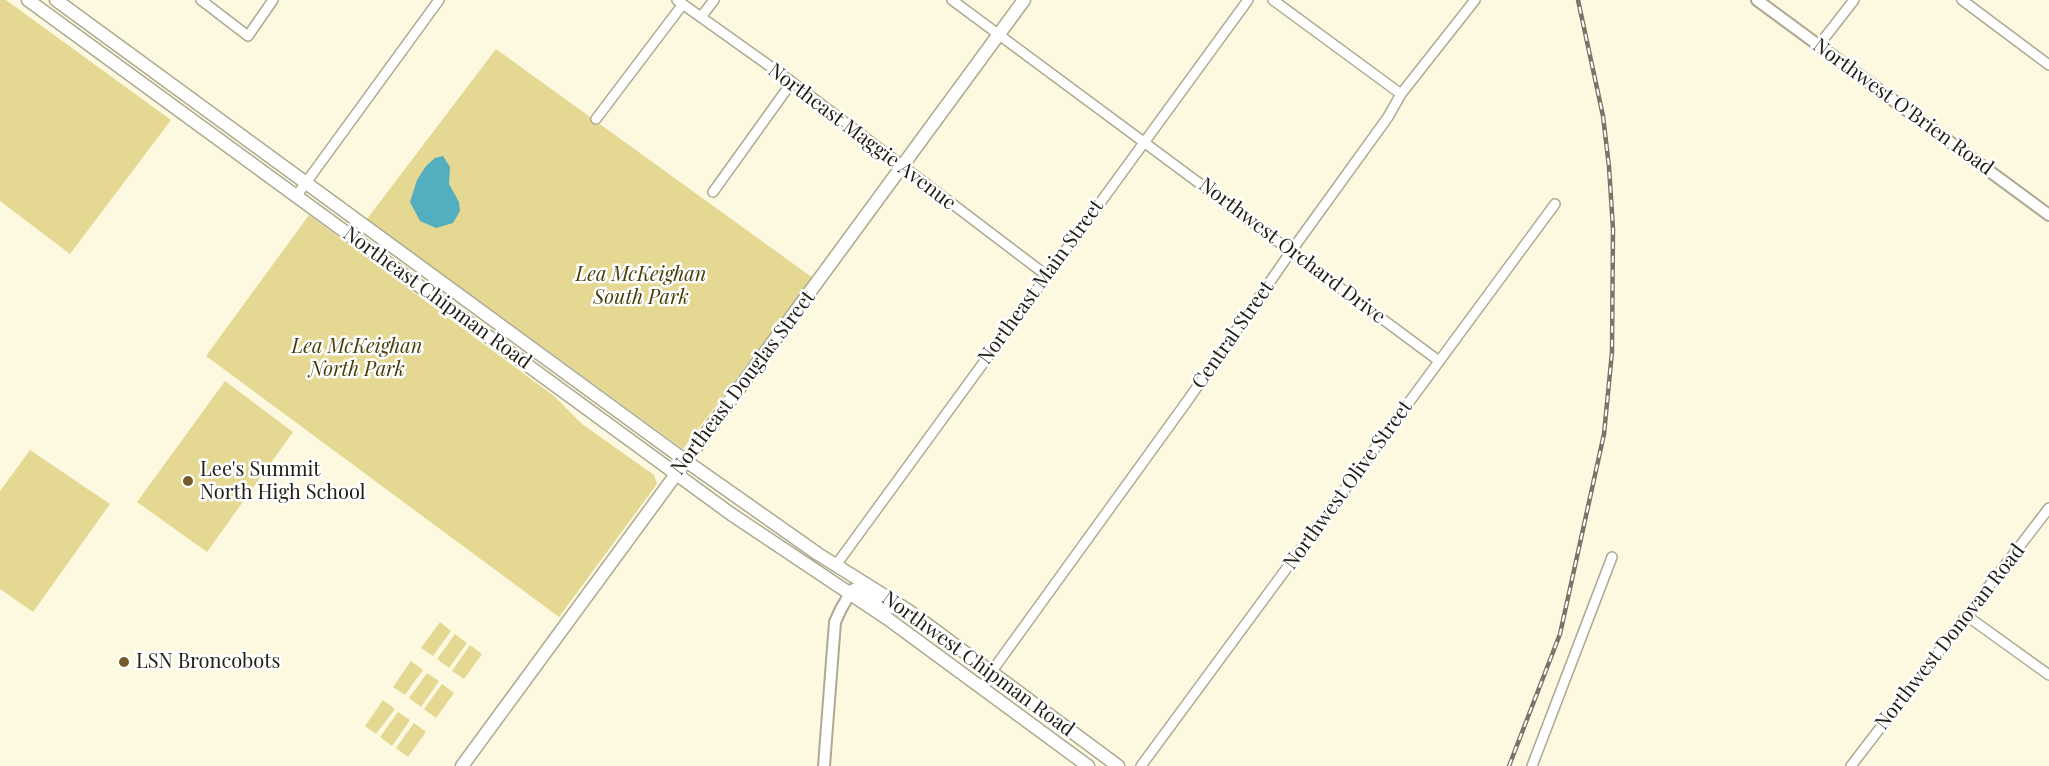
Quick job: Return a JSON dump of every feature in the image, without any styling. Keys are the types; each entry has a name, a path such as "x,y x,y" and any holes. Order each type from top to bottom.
{"main road":[{"name":"Northeast Chipman Road","path":"28,0 676,474 849,595"},
{"name":"Northeast Chipman Road","path":"56,0 686,461 836,565"},
{"name":"Northeast Douglas Street","path":"462,766 1024,0"},
{"name":"Northwest Chipman Road","path":"836,565 909,611 1118,766"},
{"name":"Northwest Chipman Road","path":"849,595 897,626 1088,766"}],"street":[{"path":"201,0 248,36 273,0"},
{"path":"297,195 439,0"},
{"path":"701,17 714,0"},
{"name":"Northwest Orchard Drive","path":"952,0 1439,361"},
{"name":"Northeast Main Street","path":"836,565 1248,0"},
{"path":"1273,0 1401,94"},
{"name":"Central Street","path":"992,671 1188,400 1388,117 1401,94 1475,0"},
{"name":"Northwest O'Brien Road","path":"1757,0 2049,215"},
{"path":"1819,45 1854,0"},
{"path":"1962,0 2049,65"},
{"path":"596,119 680,2"},
{"name":"Northeast Maggie Avenue","path":"680,2 792,82 1046,275"},
{"path":"713,192 792,82"},
{"name":"Northwest Olive Street","path":"1142,766 1555,204"},
{"name":"Northwest Donovan Road","path":"1851,766 2049,508"},
{"path":"1532,766 1612,557"},
{"path":"824,766 835,622 849,595 856,588 891,608 909,611"},
{"path":"1967,616 2049,675"}],"green space":[{"path":"0,0 6,0 171,120 70,254 0,201"},
{"name":"Lea McKeighan South Park","path":"496,49 813,278 683,449 367,219"},
{"name":"Lea McKeighan North Park","path":"309,215 554,396 582,424 654,475 657,484 559,617 206,356"},
{"path":"225,381 293,432 207,552 137,502"},
{"path":"30,450 110,504 33,612 0,589 0,491"},
{"path":"440,622 451,631 433,656 421,648"},
{"path":"455,634 467,643 449,668 437,659"},
{"path":"470,645 482,654 464,679 452,671"},
{"path":"411,661 423,670 405,695 393,687"},
{"path":"427,673 439,681 421,707 409,698"},
{"path":"442,684 454,693 436,718 424,709"},
{"path":"383,700 395,709 376,734 365,726"},
{"path":"398,712 410,720 392,746 380,737"},
{"path":"414,723 426,732 408,757 396,748"}],"water":[{"path":"443,156 450,167 449,184 459,202 460,211 453,223 436,228 420,221 410,202 417,180 426,166 435,158"}],"railway":[{"path":"1509,766 1560,634 1604,434 1612,352 1613,229 1609,167 1603,116 1578,0"}],"place":[{"name":"Lee's Summit North High School","path":"188,481"},
{"name":"LSN Broncobots","path":"124,662"}]}
